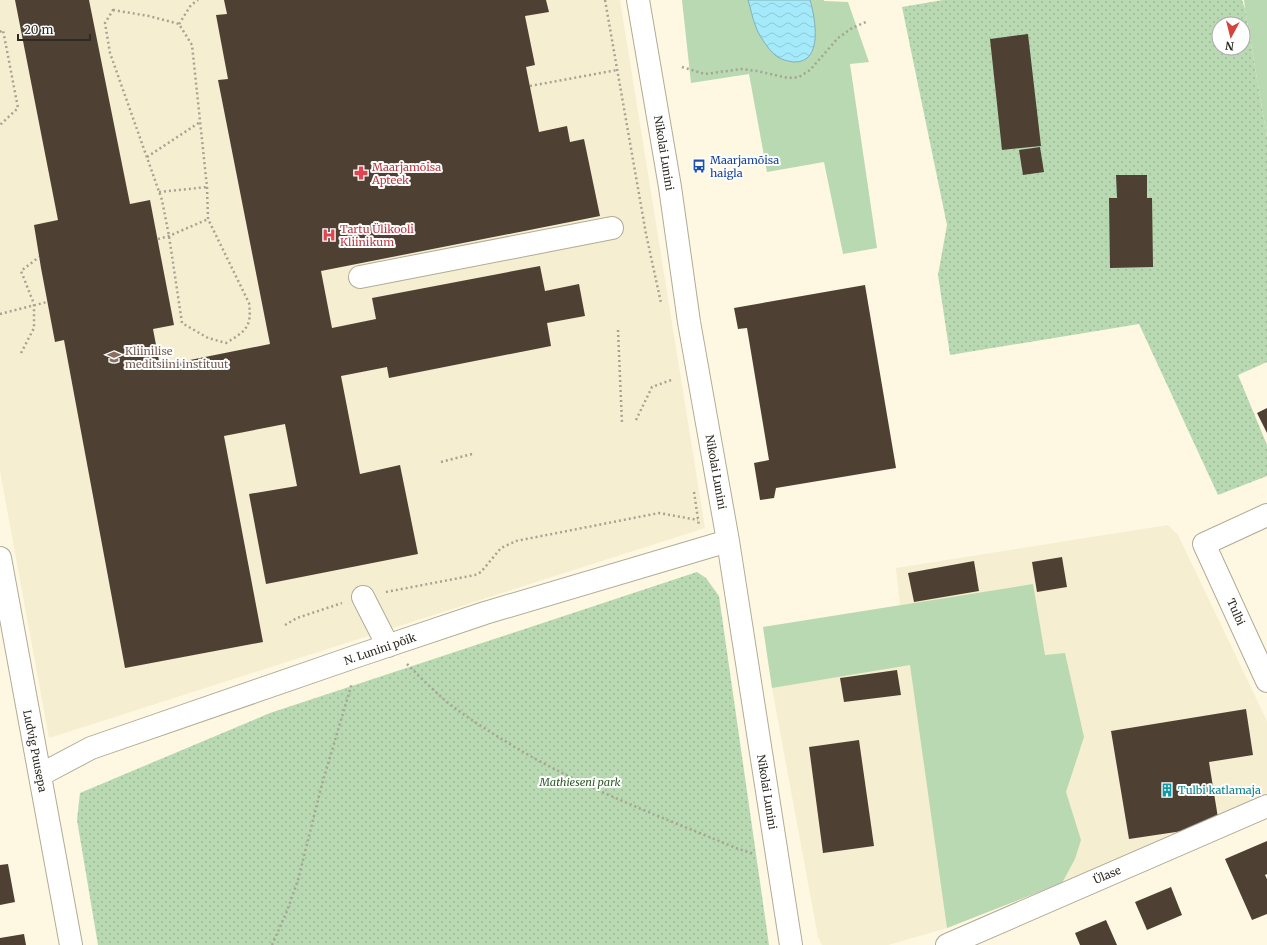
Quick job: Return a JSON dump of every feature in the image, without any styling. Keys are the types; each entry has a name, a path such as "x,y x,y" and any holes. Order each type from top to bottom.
{"street":[{"name":"Nikolai Lunini","path":"638,0 670,187 689,322 728,541 791,945"},
{"path":"360,277 612,228"},
{"name":"Tulbi","path":"1267,515 1204,544 1267,681"},
{"name":"N. Lunini põik","path":"40,775 91,748 360,655 485,613 728,541"},
{"name":"Ludvig Puusepa","path":"0,558 71,945"},
{"path":"363,597 388,646"},
{"name":"Ülase","path":"947,945 1267,806"}],"path":[{"path":"179,24 191,5 198,0"},
{"path":"605,0 646,234 662,310"},
{"path":"113,10 149,16 179,24 192,45 207,187 208,219 249,303 251,317 247,328 226,343 208,338 182,323 162,200 131,117 110,53 105,23 113,10"},
{"path":"682,67 705,74 742,69 788,78 799,77 810,70 838,38 852,28 868,21"},
{"path":"0,32 3,30 18,108 0,125"},
{"path":"530,86 617,70"},
{"path":"147,157 200,122"},
{"path":"158,192 207,187"},
{"path":"158,239 169,236 208,219"},
{"path":"21,353 34,328 34,304 21,271 39,257"},
{"path":"0,314 34,304 47,302"},
{"path":"618,330 622,423"},
{"path":"673,371 676,387"},
{"path":"636,420 652,386 674,379"},
{"path":"441,462 472,454"},
{"path":"693,489 703,548"},
{"path":"285,624 297,618 363,597 475,575 481,572 501,548 516,540 659,513 698,520"},
{"path":"388,646 448,702 481,727 520,751 583,784 616,799 736,848 778,860"},
{"path":"272,945 287,911 298,880 322,784 360,655"}],"shaded area":[{"name":"Tartu Ülikooli Kliinikum","path":"0,0 620,0 705,528 49,738 0,471"},
{"path":"1168,525 1178,535 1267,721 1267,793 1062,883 947,928 888,945 822,945 818,937 772,688 763,627 900,605 896,568"}],"green space":[{"path":"682,0 824,0 848,2 869,62 850,64 877,248 843,254 824,162 767,172 749,74 691,83"},
{"path":"943,0 1242,0 1246,16 1211,16 1211,56 1251,56 1251,44 1267,137 1267,362 1238,375 1267,445 1267,476 1218,495 1139,324 950,355 938,275 947,225 902,7"},
{"path":"1244,0 1267,0 1267,137 1251,44 1251,16 1246,16"},
{"name":"Mathieseni park","path":"697,572 706,578 719,596 769,945 98,945 77,820 80,793 270,713"},
{"path":"1033,584 1045,655 1065,653 1084,737 1066,792 1081,840 1075,859 1062,883 947,928 910,665 772,688 763,627"}],"water":[{"path":"748,0 810,0 814,17 815,38 814,47 810,55 804,60 794,62 782,59 774,54 765,44 759,33 753,20"}],"building":[{"path":"15,0 89,0 130,204 150,200 174,325 153,329 160,366 270,344 218,80 228,79 216,15 227,14 224,0 546,0 549,12 525,16 535,65 526,67 539,132 567,126 570,142 584,139 600,216 321,271 332,328 376,319 372,298 540,266 545,291 579,284 585,316 547,323 551,346 389,378 387,367 341,376 360,474 400,465 418,554 266,584 249,494 297,486 285,424 224,436 263,642 125,668 64,340 55,342 41,268 34,225 58,220"},
{"path":"1028,34 1041,146 1002,150 990,39"},
{"path":"1040,147 1044,172 1023,175 1019,150"},
{"path":"1116,175 1147,175 1147,198 1152,198 1153,267 1110,268 1109,198 1117,198"},
{"path":"865,285 896,468 776,488 774,498 760,500 754,463 769,460 747,328 738,329 734,308"},
{"path":"1267,408 1267,433 1257,413"},
{"path":"1062,557 1067,587 1037,592 1032,562"},
{"path":"974,561 979,591 914,602 908,573"},
{"path":"897,670 901,695 844,702 840,678"},
{"name":"Tulbi katlamaja","path":"1246,709 1253,755 1209,762 1218,818 1196,829 1129,839 1111,731"},
{"path":"859,740 874,846 823,853 809,747"},
{"path":"1267,841 1267,874 1265,875 1267,879 1267,914 1252,920 1225,859"},
{"path":"8,864 15,902 0,905 0,865"},
{"path":"1171,887 1182,915 1147,930 1135,902"},
{"path":"1106,920 1117,945 1080,945 1075,933"},
{"path":"24,934 26,945 0,945 0,938"}],"place":[{"name":"Maarjamõisa haigla","path":"699,166"},
{"name":"Maarjamõisa Apteek","path":"361,173"},
{"name":"Tartu Ülikooli Kliinikum","path":"329,235"},
{"name":"Kliinilise meditsiini instituut","path":"114,357"},
{"name":"Tulbi katlamaja","path":"1167,790"}]}
